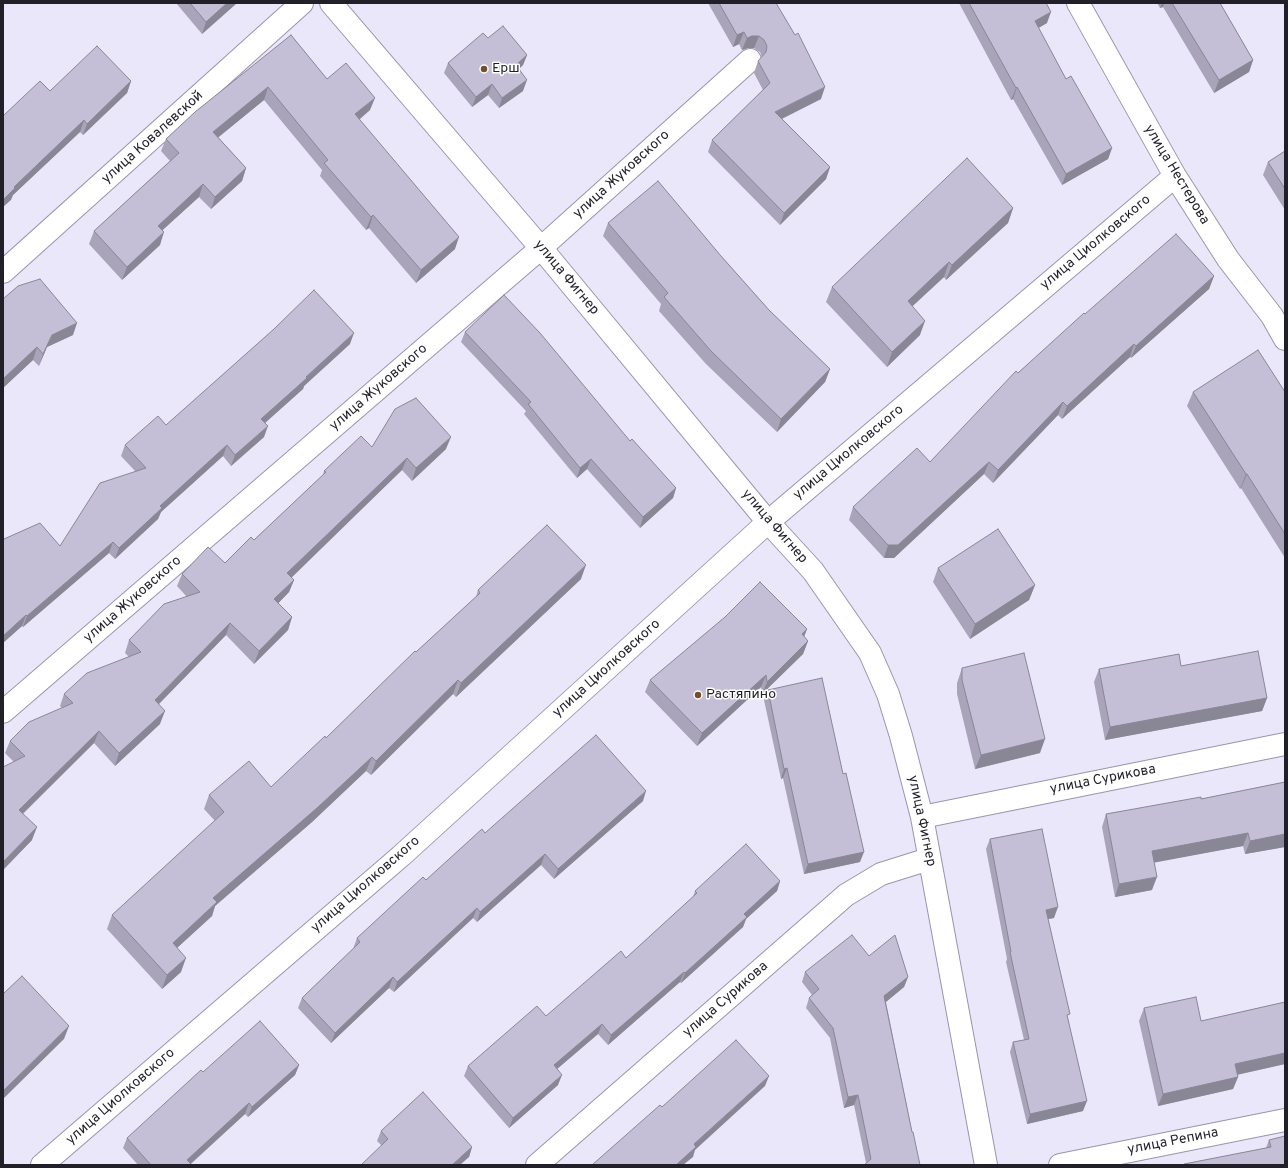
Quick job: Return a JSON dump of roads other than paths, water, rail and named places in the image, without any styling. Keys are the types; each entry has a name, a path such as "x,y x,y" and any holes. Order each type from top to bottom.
{"street":[{"name":"улица Ковалевской","path":"3,272 302,3"},
{"name":"улица Фигнер","path":"331,3 541,248 768,522 813,572 870,653 888,694 899,729 922,817 986,1165"},
{"name":"улица Нестерова","path":"1078,3 1175,176 1228,260 1272,316 1285,339"},
{"name":"улица Жуковского","path":"3,712 541,248 750,60"},
{"name":"улица Циолковского","path":"42,1165 401,856 768,522 1175,176"},
{"name":"улица Сурикова","path":"922,817 1285,744"},
{"name":"улица Сурикова","path":"537,1165 846,895 881,874 930,859"},
{"name":"улица Репина","path":"1060,1165 1285,1120"}],"place":[{"name":"Ерш","path":"484,69"},
{"name":"Растяпино","path":"698,695"}]}
